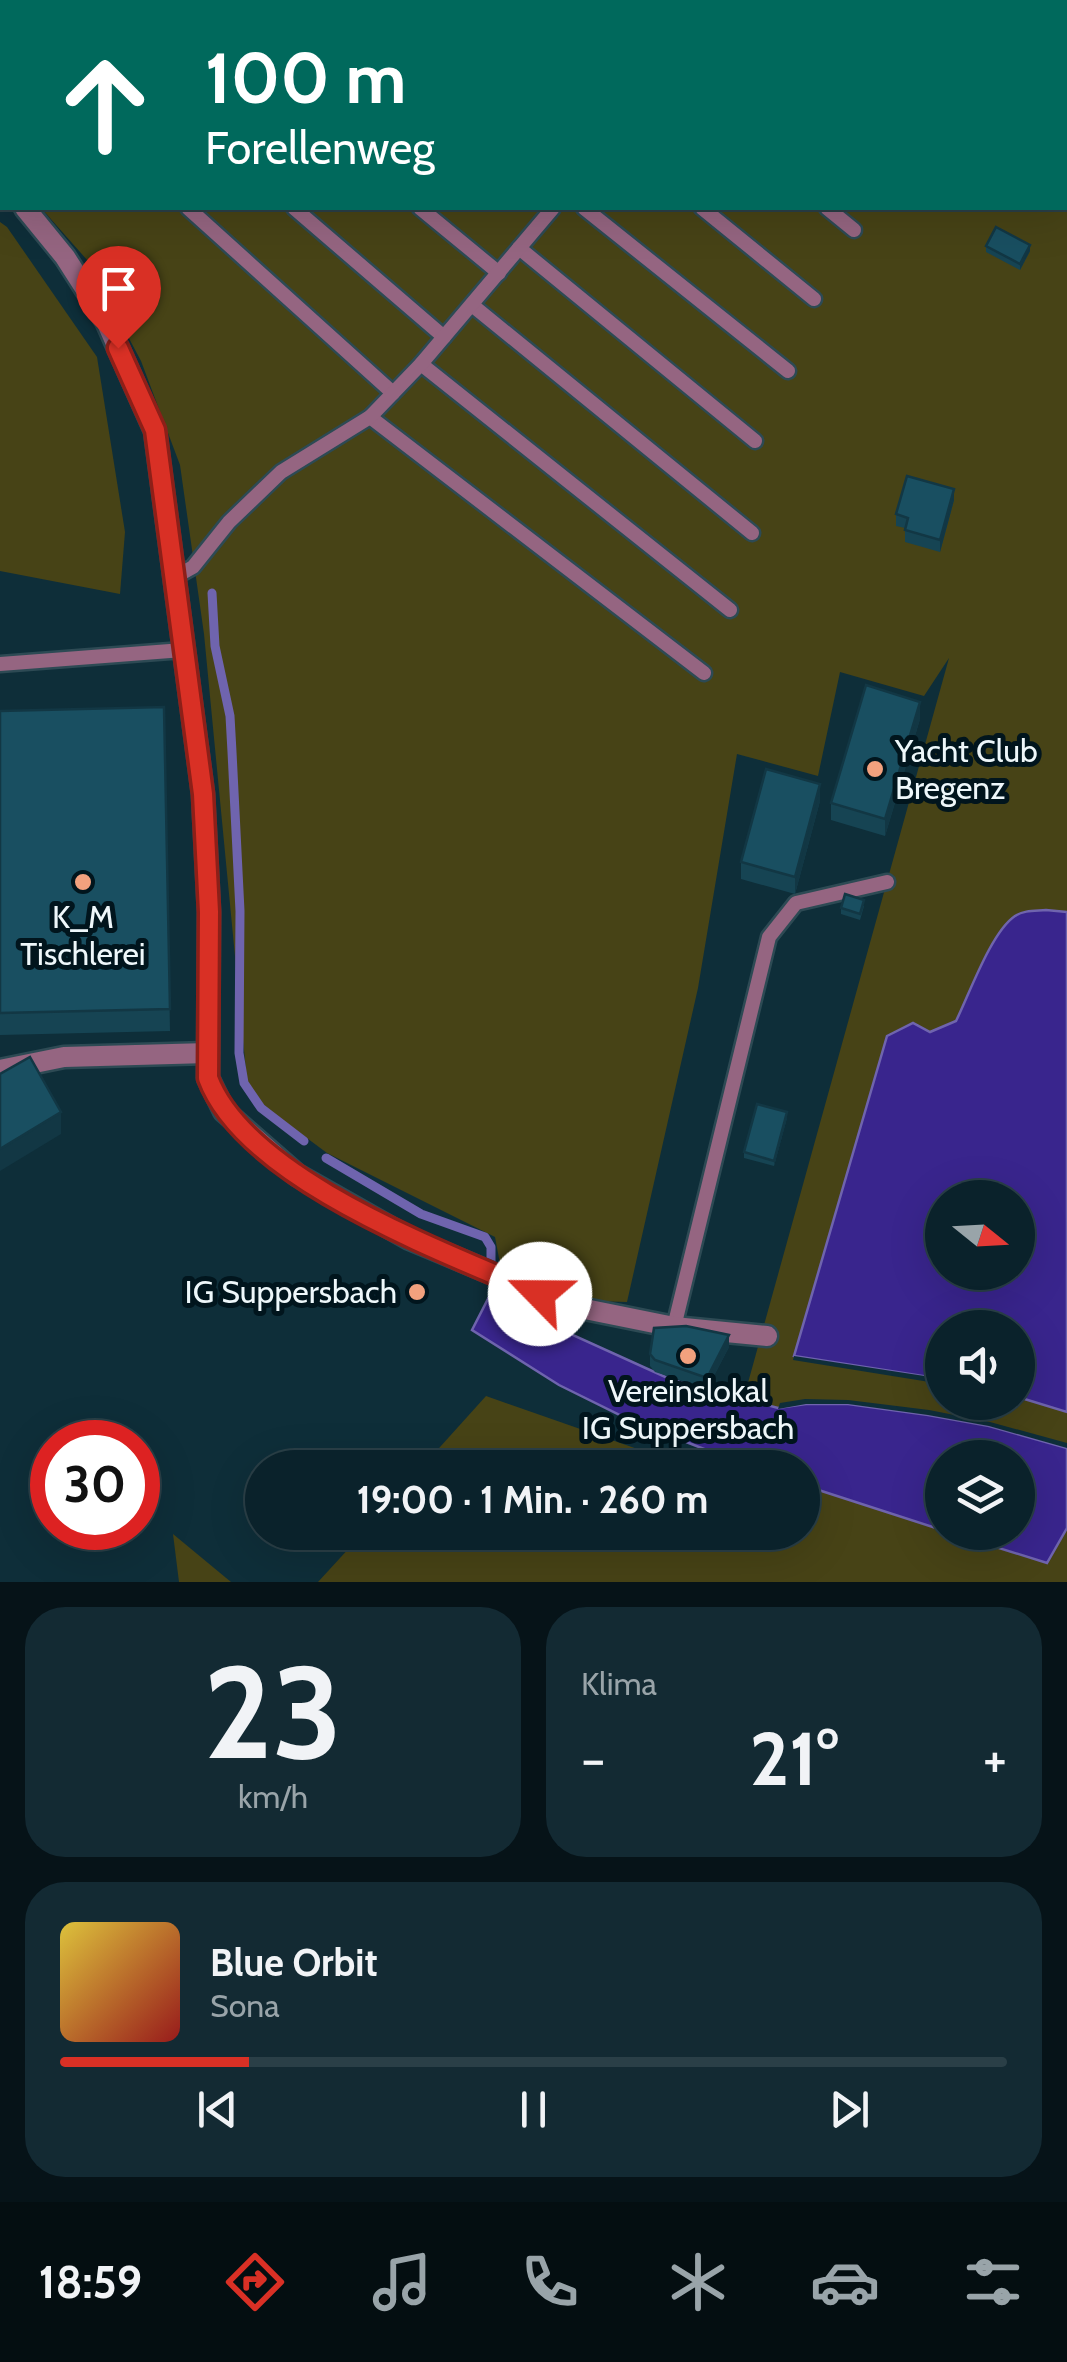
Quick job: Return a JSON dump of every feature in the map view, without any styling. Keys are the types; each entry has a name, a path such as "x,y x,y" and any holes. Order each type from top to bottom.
{"street":[{"path":"26,210 65,257 106,321 155,430 203,794 209,912 208,1078 224,1111 297,1175 410,1238 570,1306 674,1327 767,1336"},
{"path":"0,1070 64,1057 208,1053"}],"lane":[{"path":"190,210 393,394"},
{"path":"296,210 444,337"},
{"path":"422,210 498,273"},
{"path":"175,577 193,567 229,522 281,472 370,417 421,364 551,210"},
{"path":"587,210 788,371"},
{"path":"704,210 814,299"},
{"path":"829,210 854,230"},
{"path":"519,248 756,441"},
{"path":"472,305 752,532"},
{"path":"421,364 730,610"},
{"path":"370,417 704,673"},
{"path":"0,664 182,650"},
{"path":"674,1327 769,938 796,904 887,882"}],"shaded area":[{"path":"43,210 1067,210 1067,1582 318,1582 347,1550 820,1550 820,1450 740,1450 746,1390 949,658 924,696 840,672 818,776 737,754 698,988 627,1302 594,1301 501,1269 495,1237 327,1153 265,1107 247,1081 204,634 180,465 141,361 88,261"},
{"path":"0,222 97,357 125,532 120,594 0,571"},
{"path":"1067,912 1067,1412 1035,1402 1035,1310 925,1310 925,1376 794,1356 887,1036 913,1023 930,1032 956,1021 997,936 1018,914"},
{"path":"489,1297 672,1380 778,1408 848,1404 925,1415 925,1420 989,1426 1067,1448 1067,1528 1047,1563 1005,1550 1035,1550 1035,1440 925,1440 925,1524 820,1491 820,1450 707,1450 630,1420 559,1385 472,1330"},
{"path":"486,1396 640,1450 437,1450"},
{"path":"173,1534 231,1582 179,1582"}],"pier":[{"path":"794,1356 925,1376 925,1381 793,1360"},
{"path":"848,1400 925,1410 925,1415 848,1404 778,1409 780,1403"},
{"path":"956,1420 990,1422 1067,1443 1067,1448"}],"building":[{"path":"996,227 1030,245 1020,264 986,246"},
{"path":"907,476 954,489 940,540 905,530 908,518 896,514"},
{"name":"Yacht Club Bregenz","path":"866,685 920,702 885,819 831,803"},
{"name":"K_M Tischlerei","path":"164,707 170,1009 0,1013 0,711"},
{"path":"766,769 820,784 795,877 741,862"},
{"path":"845,894 864,900 860,914 841,908"},
{"path":"30,1057 61,1112 0,1149 0,1074"},
{"path":"757,1104 787,1112 774,1161 744,1152"},
{"name":"Vereinslokal IG Suppersbach","path":"686,1326 729,1335 707,1378 655,1360 650,1354 654,1328"}],"waterway":[{"path":"212,593 215,646 230,716 240,911 239,1053 244,1083 261,1108 304,1141"},
{"path":"326,1158 421,1214 485,1237 491,1247 491,1261"}],"place":[{"name":"Yacht Club Bregenz","path":"875,769"},
{"name":"K_M Tischlerei","path":"83,882"},
{"name":"IG Suppersbach","path":"417,1292"},
{"name":"Vereinslokal IG Suppersbach","path":"688,1356"}],"route":[{"path":"118,348 155,430 203,794 209,912 208,1078 214,1094 233,1122 297,1175 410,1238 540,1294"}]}
